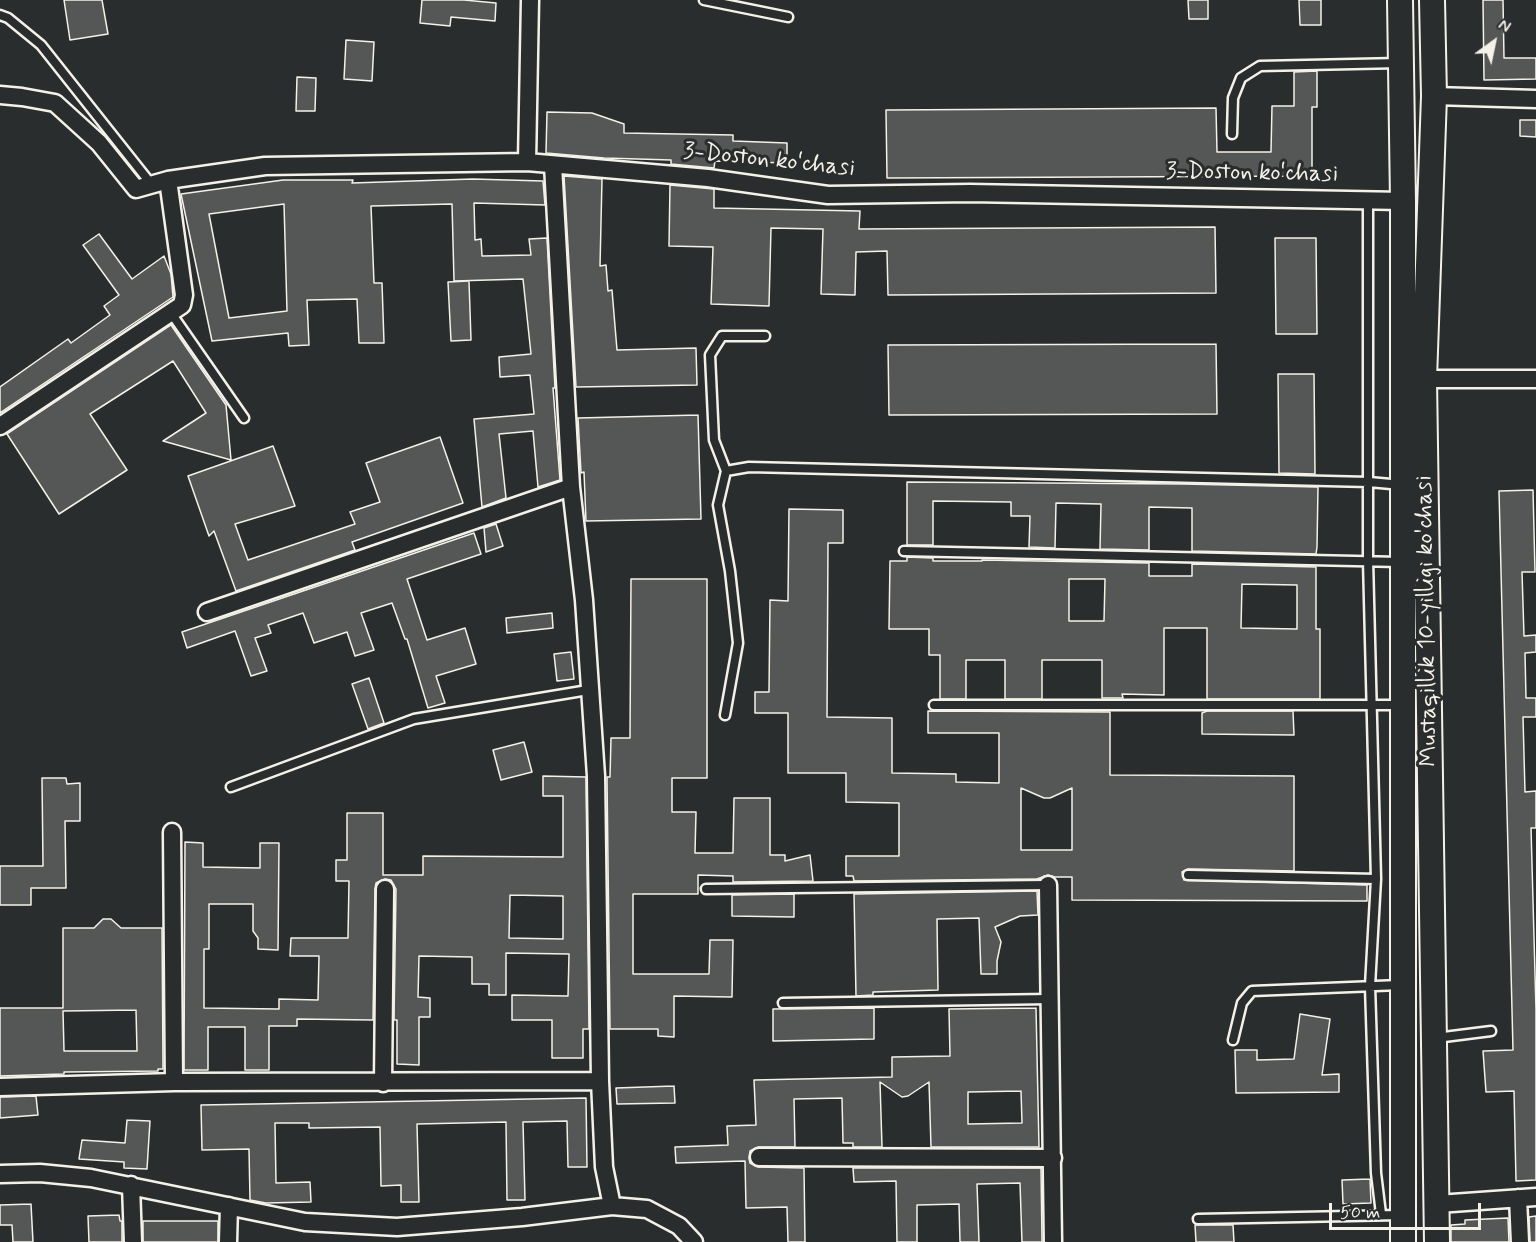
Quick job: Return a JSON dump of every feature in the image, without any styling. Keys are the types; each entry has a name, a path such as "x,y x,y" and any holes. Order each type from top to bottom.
{"main road":[{"name":"Mustaqillik 10-yilligi ko'chasi","path":"1400,0 1403,201 1403,985 1392,1215 1403,1242"},
{"name":"Mustaqillik 10-yilligi ko'chasi","path":"1432,0 1434,96 1424,379 1437,1242"}],"street":[{"path":"527,162 530,0"},
{"name":"3-Doston koʻchasi","path":"0,95 55,103 99,143 136,189 265,166 527,162 708,178 828,195 970,194 1403,201"},
{"path":"1434,96 1536,99"},
{"path":"553,165 571,487 584,600 588,690 596,776 600,1081 604,1167 612,1206"},
{"path":"0,426 182,305 184,295 160,183"},
{"path":"1424,379 1536,380"},
{"path":"207,612 571,487"},
{"path":"172,831 174,1082"},
{"path":"1048,885 1053,1242"},
{"path":"383,1083 385,889"},
{"path":"0,1087 174,1082 600,1081"},
{"path":"759,1157 1053,1158"},
{"path":"0,1174 91,1178 305,1222 397,1227 522,1217 612,1206 646,1209 679,1226 694,1242"},
{"path":"131,1185 133,1242"},
{"path":"1438,1204 1536,1197"},
{"path":"1518,1198 1521,1242"},
{"path":"228,1242 229,1206"}],"lane":[{"path":"704,0 788,17"},
{"path":"0,15 8,18 41,45 160,183"},
{"path":"1232,134 1233,98 1241,78 1260,66 1400,63"},
{"path":"1198,1219 1392,1215 1376,1173 1370,986 1376,879 1368,560 1368,200"},
{"path":"171,313 244,418"},
{"path":"725,715 738,643 730,571 718,506 726,471 714,440 710,355 722,336 765,336"},
{"path":"726,471 749,467 1369,482 1403,485"},
{"path":"904,551 1403,562"},
{"path":"231,787 414,719 588,690"},
{"path":"934,705 1403,705"},
{"path":"1188,875 1376,879"},
{"path":"706,890 1048,885"},
{"path":"1233,1040 1242,1003 1252,992 1403,985"},
{"path":"783,1003 1050,999"},
{"path":"1435,1038 1491,1031"}],"building":[{"path":"64,0 102,0 108,34 70,40"},
{"path":"422,0 496,3 495,21 451,17 450,26 420,23"},
{"path":"1188,0 1208,0 1208,19 1189,19"},
{"path":"1299,0 1321,0 1321,25 1300,25"},
{"path":"1483,0 1503,0 1504,58 1536,58 1536,79 1484,80"},
{"path":"346,40 374,42 372,81 344,79"},
{"path":"1317,71 1317,107 1312,107 1312,176 887,178 886,110 1216,108 1217,152 1271,152 1272,106 1294,106 1294,72"},
{"path":"297,77 316,78 315,111 296,111"},
{"path":"547,112 592,113 624,124 624,133 733,135 733,141 787,143 787,163 715,161 714,168 671,164 671,160 546,153"},
{"path":"1520,120 1536,120 1536,137 1520,136"},
{"path":"564,176 602,179 600,266 606,265 608,291 612,290 617,350 696,348 697,385 576,387"},
{"path":"473,179 543,181 545,205 474,203 475,240 481,239 482,256 531,255 529,239 547,238 555,388 553,388 560,480 538,487 533,431 499,434 506,498 482,507 474,419 534,414 530,375 500,377 499,357 531,354 523,279 454,281 452,204 371,206 374,283 382,283 384,343 359,343 357,299 307,300 309,345 289,346 288,333 212,341 181,194 283,180 353,180 352,183","holes":["284,204 287,311 229,318 209,214"]},
{"path":"670,185 714,189 714,208 860,211 859,229 1215,227 1216,293 888,295 887,251 856,252 855,295 821,294 823,229 771,228 769,306 711,304 713,247 669,246"},
{"path":"99,234 132,279 164,256 171,274 173,297 0,413 0,387 68,339 71,343 110,315 104,306 119,295 83,245"},
{"path":"1275,238 1316,238 1317,334 1276,334"},
{"path":"469,281 471,340 451,341 448,282"},
{"path":"171,325 226,405 231,460 163,441 206,413 173,361 90,414 127,470 59,514 7,434"},
{"path":"1216,344 1217,414 889,415 888,345"},
{"path":"1278,374 1314,374 1315,474 1279,473"},
{"path":"698,415 701,519 586,521 584,472 581,473 578,418"},
{"path":"440,437 463,503 352,542 355,550 236,591 214,531 209,536 188,476 273,446 295,506 235,524 248,560 355,524 350,512 380,502 366,463"},
{"path":"907,482 1318,487 1316,554 1192,551 1192,508 1149,507 1149,550 1100,549 1101,504 1056,503 1055,548 1029,547 1030,516 1011,516 1011,502 933,501 933,545 907,545"},
{"path":"1533,490 1535,572 1522,572 1524,636 1536,635 1536,652 1525,653 1526,698 1536,698 1536,717 1523,717 1525,792 1536,791 1536,828 1531,828 1536,1010 1536,1180 1516,1181 1514,1091 1486,1092 1483,1051 1513,1050 1499,491"},
{"path":"789,509 843,510 843,543 828,543 827,717 892,718 892,773 956,774 956,782 999,783 999,733 928,733 928,711 1110,712 1110,775 1294,776 1294,871 1188,869 1182,872 1184,880 1367,885 1367,901 1072,900 1072,877 1048,875 1037,879 854,881 853,876 846,876 846,856 899,856 899,803 846,802 846,773 788,773 788,713 755,713 755,692 769,692 770,600 788,601","holes":["1021,788 1044,798 1050,798 1072,788 1072,850 1021,850"]},
{"path":"496,524 503,546 486,552 484,528"},
{"path":"474,533 481,554 407,579 427,640 465,628 476,664 436,676 445,703 428,708 407,639 405,639 392,603 361,613 374,650 355,656 347,632 314,643 303,613 268,625 271,633 255,638 267,671 251,676 235,631 187,648 182,632"},
{"path":"907,557 933,558 933,561 1149,563 1149,576 1192,576 1192,564 1316,567 1316,629 1320,629 1320,699 1207,699 1207,628 1164,628 1164,695 1122,694 1123,698 1102,698 1102,660 1042,660 1042,699 1005,699 1005,660 966,660 966,699 940,699 940,655 929,655 929,629 889,629 890,561 907,561","holes":["1069,579 1105,579 1104,621 1069,621","1242,584 1297,585 1297,629 1241,628"]},
{"path":"631,579 707,579 707,778 672,778 672,812 696,812 695,853 733,853 734,798 770,798 770,855 785,855 785,861 810,855 813,881 733,882 733,876 698,875 698,894 633,894 633,974 709,974 710,940 733,940 732,997 674,996 674,1037 658,1036 658,1029 610,1029 607,777 610,777 611,738 630,738"},
{"path":"552,613 553,628 507,633 506,618"},
{"path":"571,652 574,679 557,681 554,654"},
{"path":"369,678 384,723 368,729 352,684"},
{"path":"1207,711 1293,711 1294,735 1202,734 1202,713"},
{"path":"524,742 532,772 501,780 493,750"},
{"path":"543,776 586,777 589,1029 583,1029 583,1058 552,1058 552,1020 512,1020 512,995 568,996 569,954 506,953 506,995 489,995 489,984 472,984 472,957 419,956 418,997 430,998 430,1017 419,1017 419,1065 397,1064 397,1020 394,1020 396,889 391,880 385,879 376,883 375,889 373,1020 297,1019 297,1026 269,1026 269,1070 245,1070 245,1027 208,1027 208,1070 184,1070 185,842 203,843 203,867 260,868 260,843 279,843 278,950 258,949 258,938 253,931 253,904 209,904 209,949 204,949 204,1008 279,1009 279,999 318,1000 319,956 290,956 291,938 348,938 349,881 336,881 336,860 347,860 347,813 383,813 383,875 423,875 423,856 563,857 563,796 543,796","holes":["510,895 563,896 563,939 509,938"]},
{"path":"42,778 66,778 67,784 80,783 80,821 65,821 66,888 31,888 31,905 0,905 0,866 43,866"},
{"path":"1037,891 1038,915 1020,916 995,927 1001,942 997,974 981,974 979,918 937,919 938,990 873,992 873,995 856,996 854,894"},
{"path":"794,894 794,917 732,916 732,895"},
{"path":"103,919 111,919 121,928 162,928 163,1069 0,1076 0,1008 63,1008 63,928 94,928","holes":["136,1010 137,1051 64,1051 63,1011"]},
{"path":"874,1008 874,1039 773,1041 773,1009"},
{"path":"1036,1008 1039,1147 931,1147 929,1082 908,1096 902,1097 880,1082 882,1147 853,1147 853,1143 843,1143 842,1098 794,1099 795,1147 758,1147 750,1151 749,1158 750,1163 758,1167 804,1168 805,1242 788,1242 787,1207 746,1208 745,1161 676,1163 675,1147 728,1145 727,1126 756,1125 754,1080 892,1077 892,1057 950,1056 949,1009","holes":["1021,1091 1022,1123 968,1124 968,1092"]},
{"path":"1300,1014 1330,1019 1322,1075 1339,1074 1339,1092 1236,1093 1235,1050 1257,1050 1257,1060 1294,1059"},
{"path":"674,1086 675,1103 617,1104 616,1088"},
{"path":"36,1096 38,1115 0,1118 0,1097"},
{"path":"586,1098 587,1167 568,1167 567,1121 523,1122 525,1200 507,1200 506,1122 417,1124 419,1202 401,1202 401,1185 381,1186 380,1127 309,1128 309,1123 275,1123 276,1183 310,1182 311,1202 266,1203 250,1200 249,1149 202,1150 201,1105"},
{"path":"127,1120 150,1121 147,1169 124,1168 124,1162 79,1159 82,1140 125,1143"},
{"path":"853,1168 1041,1168 1042,1242 1022,1242 1020,1183 977,1184 979,1242 960,1242 959,1204 917,1205 917,1242 897,1242 896,1181 854,1182"},
{"path":"1370,1179 1371,1203 1343,1204 1342,1180"},
{"path":"31,1204 33,1242 13,1242 12,1225 0,1225 0,1205"},
{"path":"119,1215 122,1221 122,1242 89,1242 88,1216"},
{"path":"1536,1216 1536,1242 1530,1242 1529,1217"},
{"path":"1508,1218 1509,1242 1451,1242 1451,1225 1465,1224 1465,1220"},
{"path":"143,1221 218,1221 218,1242 143,1242"},
{"path":"1195,1225 1233,1225 1234,1242 1196,1242"}]}
